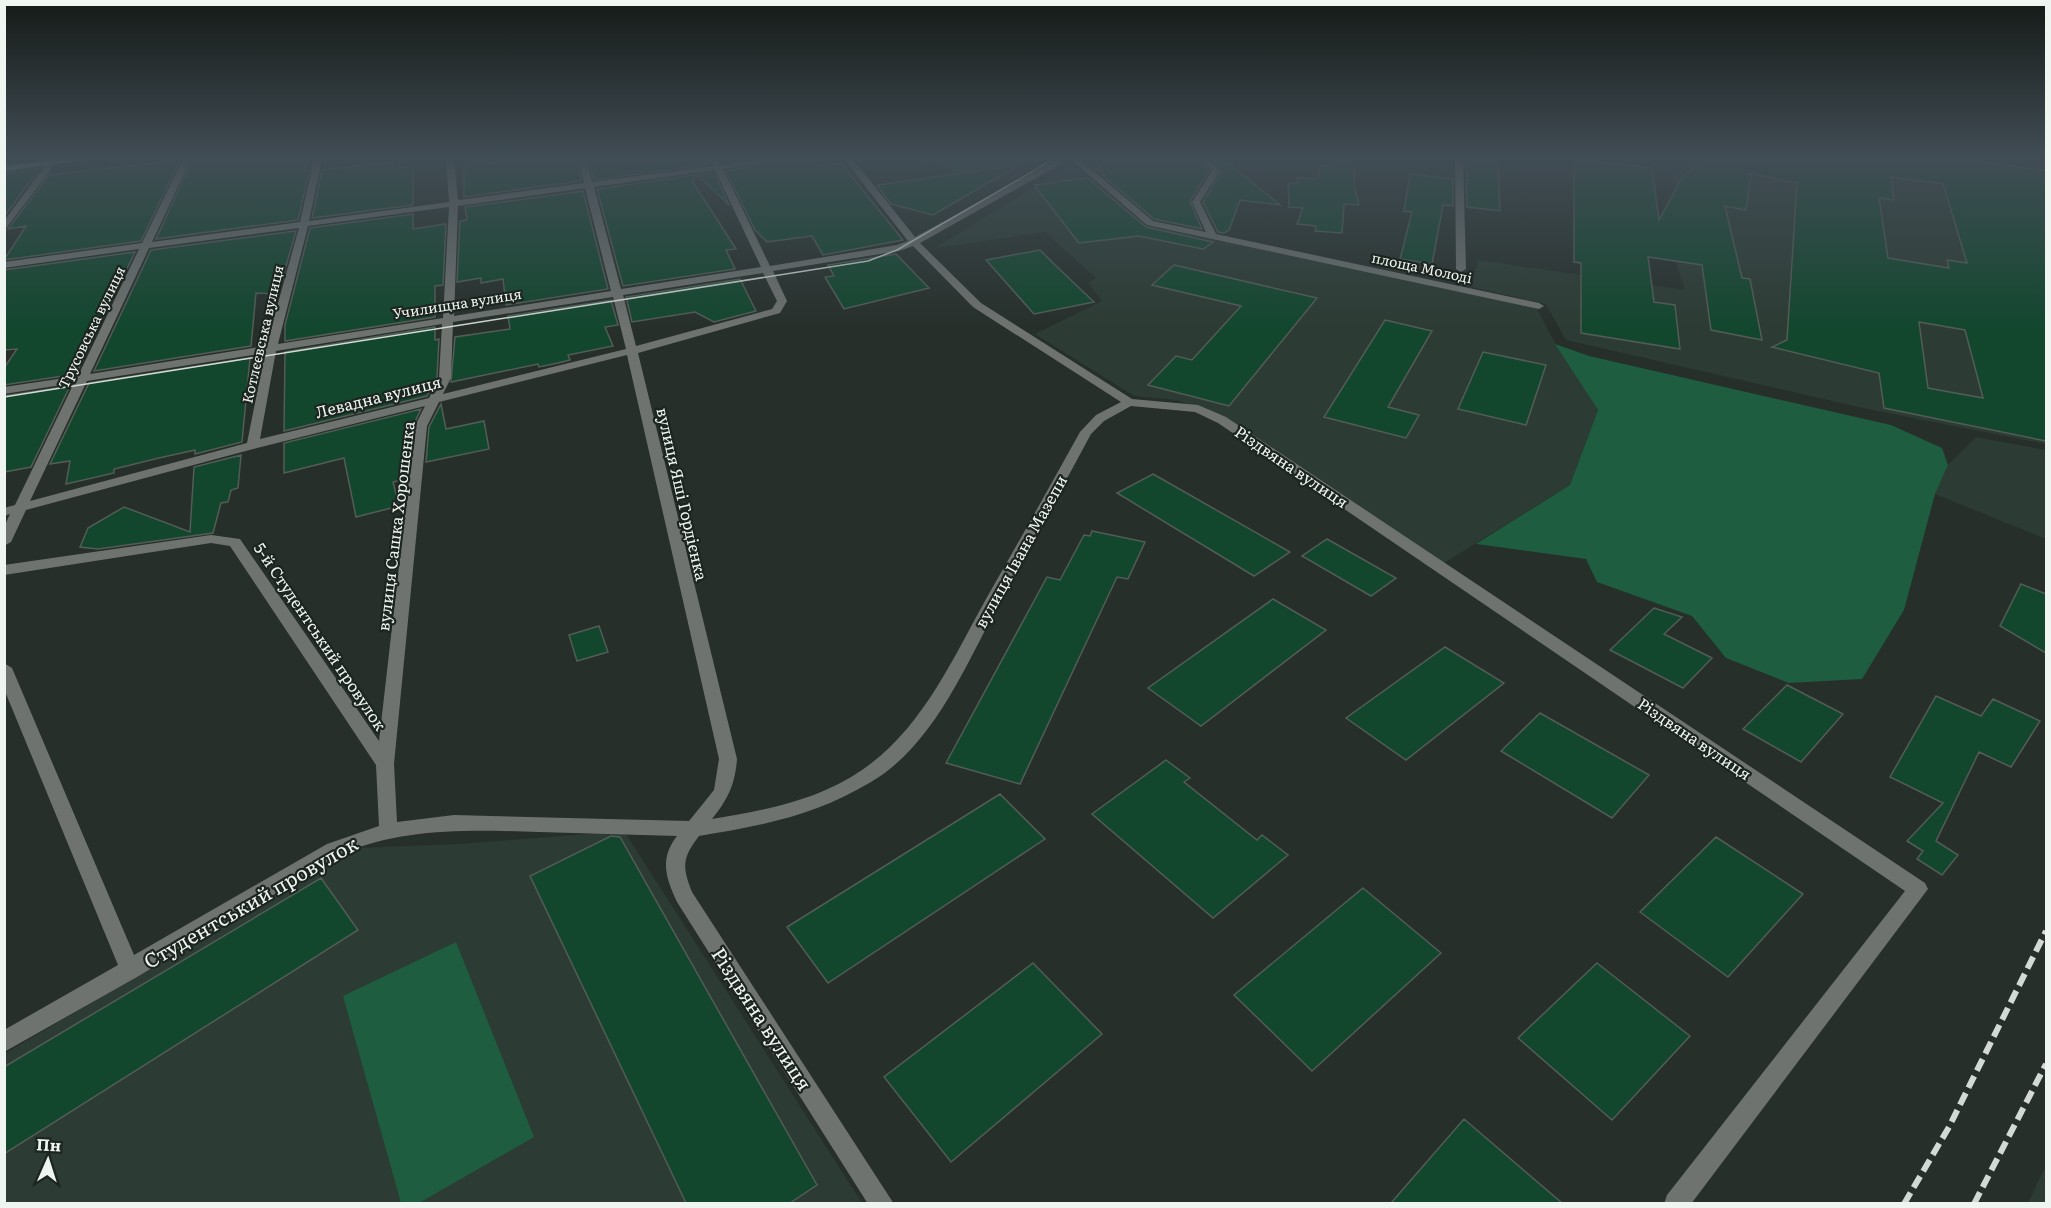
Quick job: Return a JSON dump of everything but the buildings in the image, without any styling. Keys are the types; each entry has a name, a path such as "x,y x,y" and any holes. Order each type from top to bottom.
{"street":[{"path":"4,228 13,215"},
{"name":"Трусовська вулиця","path":"4,542 161,215"},
{"name":"Котлєєвська вулиця","path":"253,445 272,348 306,215"},
{"path":"4,266 376,215"},
{"name":"вулиця Сашка Хорошенка","path":"388,829 385,764 421,426 446,378 453,215"},
{"name":"вулиця Яші Гордієнка","path":"595,215 618,293 728,759 727,776 722,793 695,829"},
{"path":"742,215 768,269"},
{"path":"893,215 914,242 977,305 1129,402"},
{"path":"914,242 963,215"},
{"name":"площа Молоді","path":"1140,215 1149,223 1539,306"},
{"path":"1202,215 1212,236"},
{"path":"1460,215 1461,269"},
{"name":"Училищна вулиця","path":"4,391 898,248 914,242"},
{"name":"Левадна вулиця","path":"4,512 435,398 762,317 776,311 782,301 768,269"},
{"name":"вулиця Івана Мазепи","path":"695,829 772,816 816,803 867,776 898,752 934,707 1086,432 1100,418 1129,402"},
{"name":"Різдвяна вулиця","path":"1129,402 1198,409 1222,420 1918,889 1676,1203"},
{"name":"5-й Студентський провулок","path":"4,570 191,542 218,539 235,542 385,764"},
{"path":"4,668 130,970"},
{"name":"Студентський провулок","path":"4,1042 334,849 388,829 454,822 695,829"},
{"name":"Різдвяна вулиця","path":"695,829 681,845 675,858 674,870 684,896 882,1203"}],"shaded area":[{"path":"988,215 1133,215 1138,220 1536,307 1554,341 1598,410 1570,485 1441,565 1215,414 1177,400 1134,396 1035,334 1102,301 1088,283 1096,278 1045,232 935,248"},
{"path":"1673,215 2046,215 2046,444 1872,410 1566,340 1546,304 1472,287 1478,260 1685,290 1676,263"},
{"path":"1976,437 2046,450 2046,539 1935,494 1948,465"},
{"path":"624,831 862,1203 5,1203 4,1054 355,848 460,844"},
{"path":"2046,1165 2046,1203 2028,1203"}],"green space":[{"path":"1555,344 1589,356 1891,425 1942,448 1948,465 1935,494 1904,610 1862,679 1789,683 1726,658 1692,616 1597,582 1586,559 1476,544 1570,485 1598,410"},
{"path":"456,942 534,1137 419,1203 401,1203 343,996"}],"tram line":[{"path":"4,397 868,261 897,250 957,215"}],"railway":[{"path":"1904,1204 1949,1127 2046,931"},
{"path":"1974,1204 2046,1064"}]}
